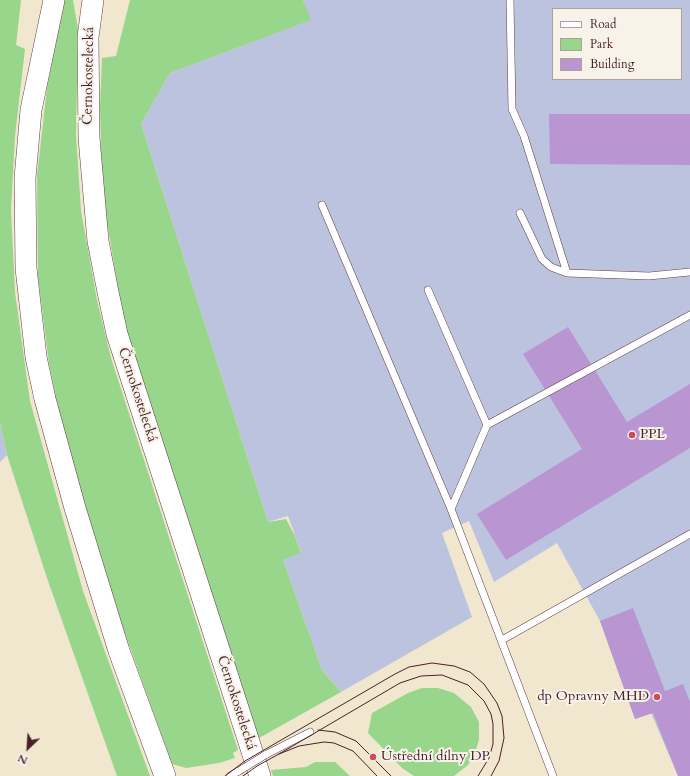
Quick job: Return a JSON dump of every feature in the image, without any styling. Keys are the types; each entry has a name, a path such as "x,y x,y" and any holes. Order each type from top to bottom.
{"main road":[{"path":"54,0 31,110 24,178 26,268 36,357 45,399 80,524 119,652 165,776"},
{"name":"Černokostelecká","path":"93,0 88,37 89,138 98,241 117,334 260,776"}],"lane":[{"path":"510,0 512,108 524,136 567,273"},
{"path":"322,205 451,509 553,776"},
{"path":"520,212 542,259 551,267 567,273 650,276 690,272"},
{"path":"428,290 487,425"},
{"path":"451,509 487,425 690,315"},
{"path":"502,640 690,534"},
{"path":"230,776 265,755 310,732"}],"shaded area":[{"path":"303,0 690,0 690,776 678,776 651,713 635,719 600,621 557,543 494,582 469,521 442,533 472,617 341,692 322,670 283,560 301,552 288,516 268,522 141,124 170,73 310,20"},
{"path":"0,423 7,455 0,462"}],"green space":[{"path":"0,0 21,0 16,45 25,49 15,136 11,210 15,292 30,401 83,591 150,776 117,776 48,581 7,455 0,423"},
{"path":"64,0 73,0 78,29 76,135 81,211 97,300 111,358 238,750 233,753 235,758 219,763 186,768 172,764 113,600 82,496 58,407 49,364 38,276 37,176 47,88"},
{"path":"130,0 303,0 311,20 170,73 141,124 268,522 286,519 295,536 301,553 283,560 322,670 341,692 259,738 158,433 124,324 102,192 100,106 102,58 116,56"},
{"path":"422,688 438,688 454,693 471,707 479,722 479,739 475,754 468,765 454,776 414,776 402,768 368,733 372,713 408,693"},
{"path":"315,762 335,762 350,776 273,776 271,770 306,767"}],"building":[{"path":"549,114 690,114 690,165 550,164"},
{"name":"PPL","path":"568,327 627,422 690,384 690,448 506,560 477,514 582,449 523,354"},
{"name":"dp Opravny MHD","path":"633,608 665,691 683,684 690,702 690,776 678,776 653,713 635,719 600,621"}],"tram line":[{"path":"225,776 245,761 395,674 409,667 432,663 454,666 470,672 484,684 497,703 502,716 504,738 499,761 491,776"},
{"path":"279,754 400,683 421,676 442,675 468,685 484,701 491,714 493,724 493,744 489,758 478,776"},
{"path":"318,730 335,732 356,741 391,776"},
{"path":"243,776 257,766 279,754 299,746 324,742 334,743 353,751 377,776"}],"place":[{"name":"PPL","path":"632,435"},
{"name":"dp Opravny MHD","path":"657,697"},
{"name":"Ústřední dílny DP","path":"373,757"}]}
